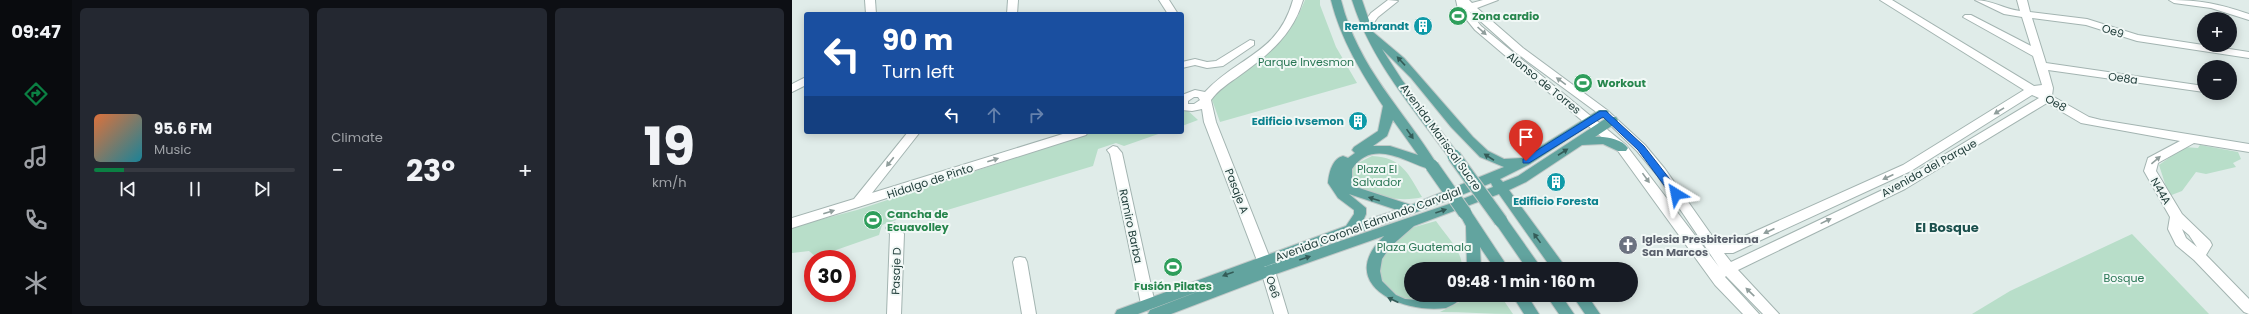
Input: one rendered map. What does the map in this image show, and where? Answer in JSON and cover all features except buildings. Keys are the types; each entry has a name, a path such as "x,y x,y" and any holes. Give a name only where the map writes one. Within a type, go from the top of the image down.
{"main road":[{"name":"Avenida Mariscal Sucre","path":"1336,0 1350,41 1389,104 1497,262"},
{"name":"Avenida Mariscal Sucre","path":"1357,0 1367,30 1386,63 1530,262"},
{"path":"1367,30 1402,60 1484,154 1502,162 1526,161"},
{"path":"1351,229 1360,214 1360,208 1338,191 1334,183 1336,170 1345,158 1375,141 1383,134 1387,128 1389,104"},
{"name":"Avenida Coronel Edmundo Carvajal","path":"1266,266 1351,229 1413,215 1526,161 1571,134 1590,120 1608,116"},
{"name":"Avenida Coronel Edmundo Carvajal","path":"1122,314 1151,309 1266,266 1413,215 1502,188 1522,179 1580,141 1599,128 1608,116"},
{"path":"1580,141 1605,140 1622,148"},
{"path":"1432,165 1383,150 1359,155 1351,161 1345,170 1346,186 1352,190 1413,215 1383,246 1373,268 1375,283 1386,297 1402,304 1414,307 1436,305 1442,302"},
{"name":"Avenida Mariscal Sucre","path":"1492,178 1502,188 1555,262"},
{"path":"1518,212 1512,197 1522,179"},
{"path":"1472,224 1474,262"},
{"path":"1524,302 1532,314"},
{"path":"1559,302 1567,314"},
{"path":"1584,302 1593,314"}],"street":[{"path":"870,0 872,12"},
{"path":"1012,0 1012,12"},
{"path":"1164,0 1172,12"},
{"path":"1184,103 1201,105 1203,97 1273,44 1289,24 1298,0"},
{"path":"1376,0 1395,1"},
{"path":"1465,4 1492,0"},
{"name":"Alonso de Torres","path":"1491,26 1483,11 1492,0"},
{"name":"Oe8","path":"1885,0 2032,90 2047,93 2085,120 2101,124 2249,148"},
{"name":"Oe9","path":"1980,0 2004,12 2027,16 2087,22 2137,38 2249,55"},
{"path":"2022,0 2042,66 2047,93"},
{"path":"2174,0 2210,3 2249,17"},
{"path":"1367,30 1374,16 1395,1"},
{"name":"Alonso de Torres","path":"1465,4 1519,50 1608,116 1641,148 1661,172 1710,243 1722,272 1772,314"},
{"name":"Alonso de Torres","path":"1465,4 1478,28 1507,54 1590,120 1622,148 1722,272 1752,314"},
{"path":"1968,17 2038,54"},
{"path":"1184,65 1195,62 1207,65 1224,62 1250,43"},
{"name":"Oe8a","path":"2042,66 2197,88"},
{"path":"792,90 804,81"},
{"name":"Avenida del Parque","path":"1710,243 1728,249 1864,189 1907,168 2032,90"},
{"name":"Avenida del Parque","path":"1722,272 1901,186 2047,93"},
{"name":"Pasaje A","path":"1203,97 1210,122 1266,266"},
{"path":"1184,103 1210,122"},
{"path":"857,204 912,134"},
{"name":"Hidalgo de Pinto","path":"792,223 857,204 1060,136 1071,134"},
{"name":"N44A","path":"2192,139 2157,158 2150,165 2150,171 2177,217 2176,235 2199,256 2249,308"},
{"name":"Ramiro Barba","path":"1113,150 1116,153 1151,309"},
{"name":"Pasaje D","path":"893,228 897,234 894,314"},
{"path":"1020,262 1029,314"},
{"name":"Oe6","path":"1266,266 1281,314"},
{"path":"2232,291 2249,296"}],"green space":[{"name":"Parque Invesmon","path":"1305,0 1320,0 1320,5 1336,47 1357,83 1220,122 1211,97 1228,82 1243,73 1276,45 1298,16"},
{"path":"1184,109 1186,109 1198,120 1184,125"},
{"path":"1088,134 1158,134 1124,146 1116,143 1098,149 1093,166 914,220 899,219 882,225 879,235 836,250 804,250 804,252 792,253 792,227 857,210"},
{"path":"2200,145 2238,152 2241,159 2233,163 2236,167 2206,174 2196,172 2182,191 2169,196 2159,165 2184,147 2198,148"},
{"name":"Plaza El Salvador","path":"1372,156 1382,157 1398,164 1413,181 1422,197 1407,199 1387,198 1367,194 1353,187 1347,173 1354,165"},
{"name":"Plaza Guatemala","path":"1436,221 1449,238 1462,262 1404,262 1404,298 1393,296 1379,275 1384,248 1411,228"},
{"name":"Bosque","path":"2132,234 2209,314 1972,314 2010,291"},
{"path":"1459,302 1505,302 1513,314 1440,312"}],"place":[{"name":"Zona cardio","path":"1458,16"},
{"name":"Rembrandt","path":"1423,26"},
{"name":"Workout","path":"1583,83"},
{"name":"Edificio Ivsemon","path":"1358,121"},
{"name":"Edificio Foresta","path":"1556,182"},
{"name":"Cancha de Ecuavolley","path":"873,220"},
{"name":"Iglesia Presbiteriana San Marcos","path":"1628,245"},
{"name":"Fusión Pilates","path":"1173,267"}],"district":[{"name":"El Bosque","path":"1947,227"}],"route":[{"path":"1526,161 1571,134 1603,112 1641,148 1661,172 1676,194"}]}
